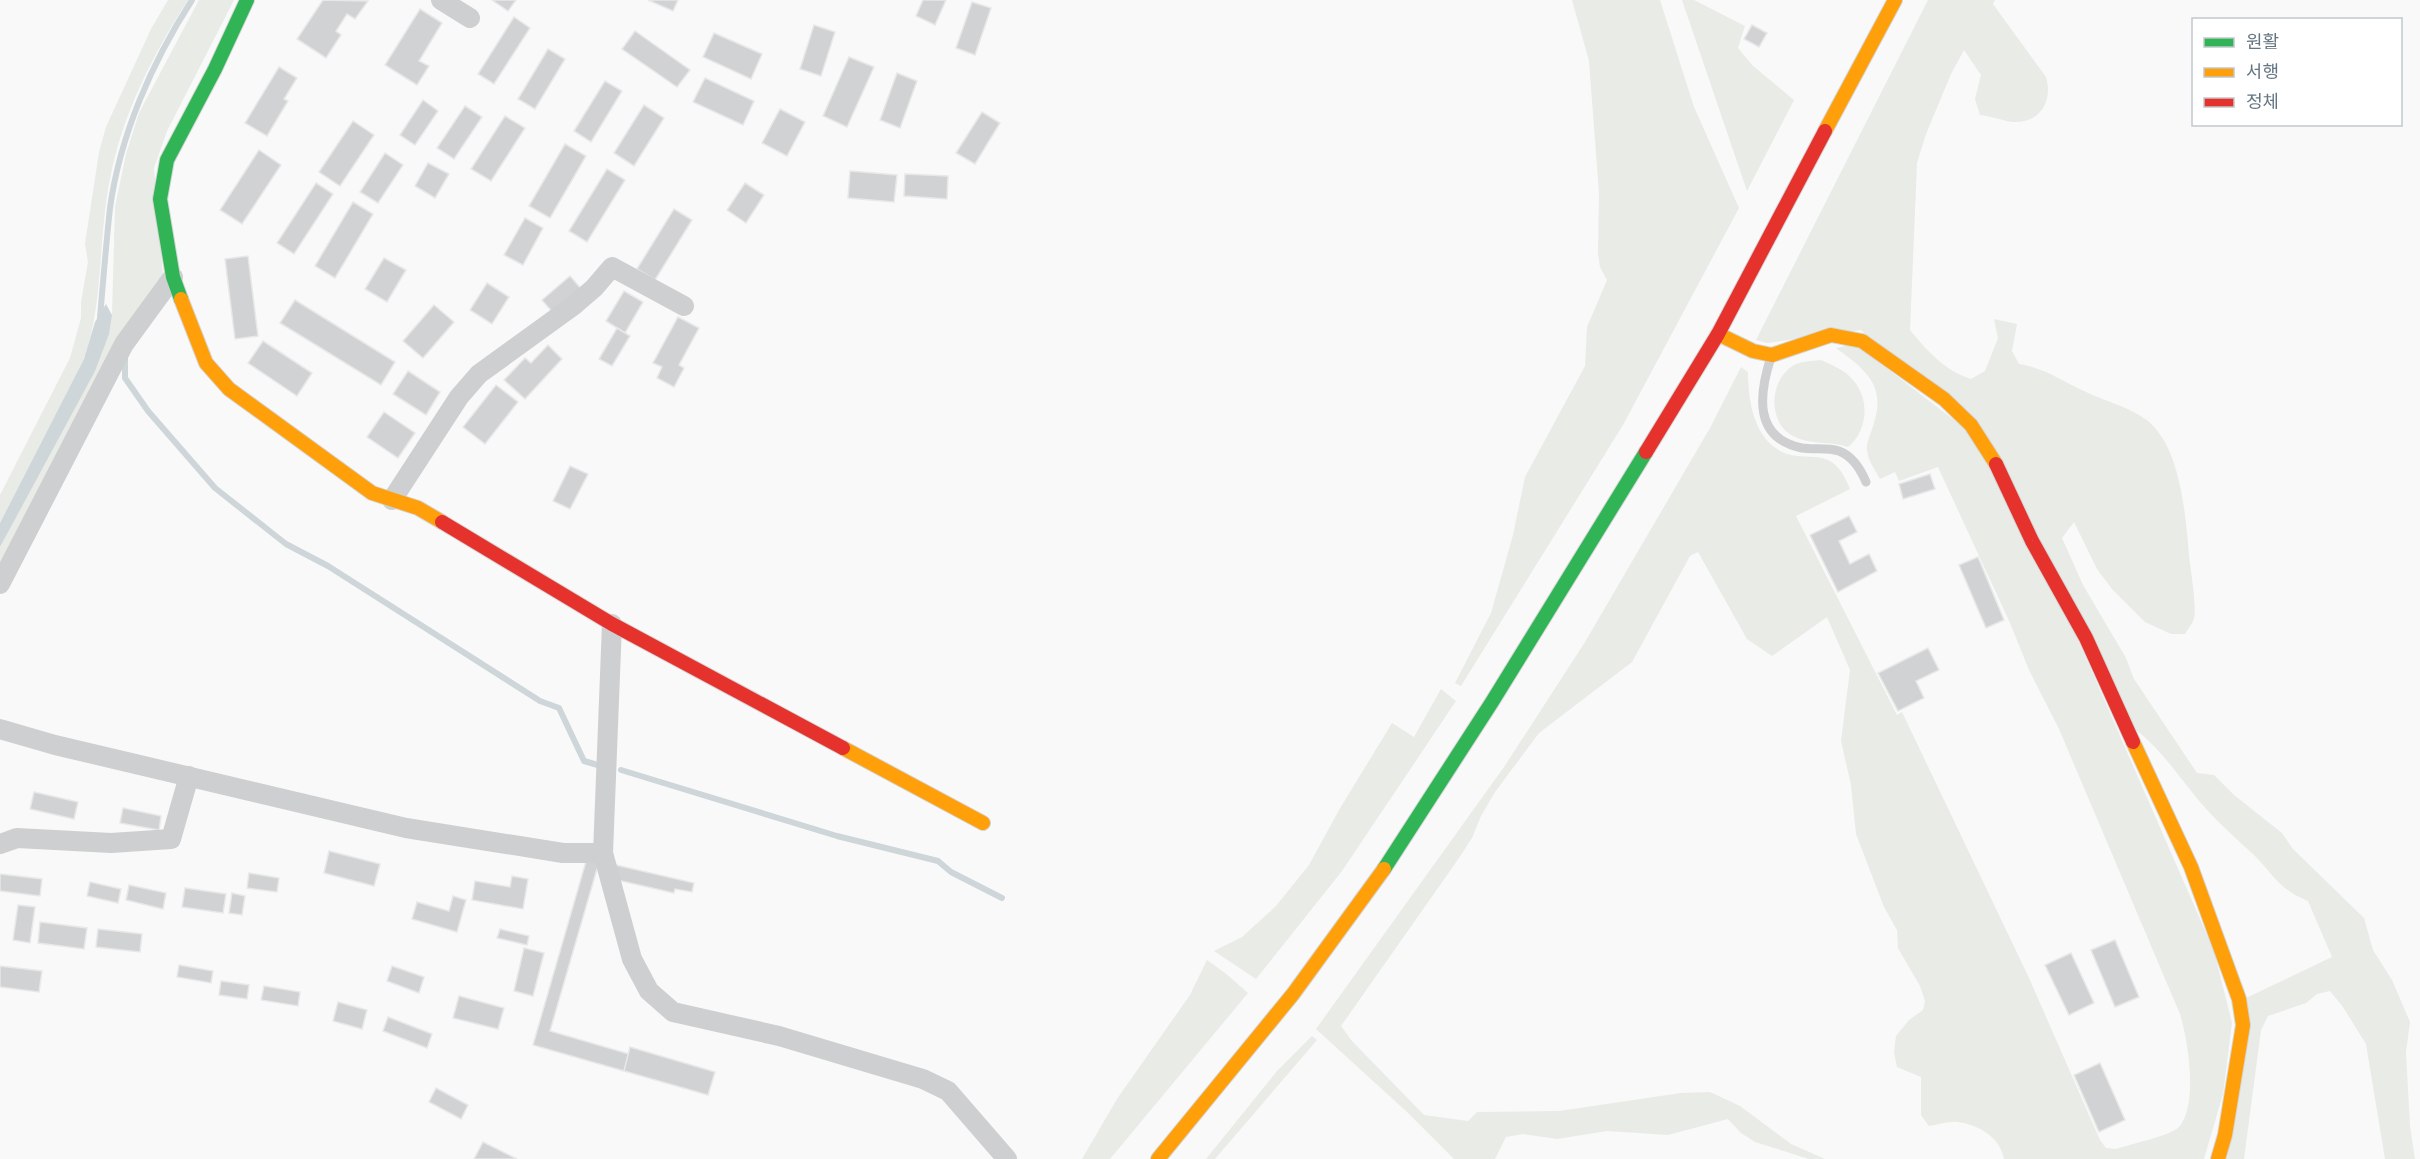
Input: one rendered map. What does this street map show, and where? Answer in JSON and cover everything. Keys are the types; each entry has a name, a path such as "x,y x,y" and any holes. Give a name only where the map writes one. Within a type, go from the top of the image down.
{"main road":[{"path":"247,0 215,69 167,160 160,199 173,277 206,363 229,389 372,493 418,508 612,624 983,823"},
{"path":"1158,1159 1293,994 1398,850 1718,334 1895,0"},
{"path":"1718,334 1753,351 1772,355 1832,335 1862,341 1944,399 1971,425 1989,452 2032,541 2086,638 2182,847 2219,939 2239,999 2243,1025 2225,1135 2218,1159"}],"street":[{"path":"441,0 470,18"},
{"path":"392,500 459,397 478,374 573,306 594,288 612,267 684,306"},
{"path":"0,584 124,344 173,277"},
{"path":"612,624 603,853 632,959 649,992 673,1012 779,1036 923,1079 948,1091 1007,1159"},
{"path":"0,729 406,828 563,853 603,853"},
{"path":"0,844 17,838 111,843 171,839 189,776"}],"lane":[{"path":"1772,355 1761,393 1762,410 1768,426 1779,440 1803,448 1823,448 1841,452 1861,469 1866,482"}],"shaded area":[{"path":"168,0 188,0 140,86 115,155 106,201 95,315 84,359 0,523 0,495 70,358 81,318 81,302 88,262 85,244 99,152 106,127 151,29"},
{"path":"199,0 234,0 167,131 154,168 163,276 0,569 0,547 101,355 112,315 115,207 126,154 139,113"},
{"path":"1572,0 1660,0 1694,107 1739,208 1623,425 1461,686 1455,683 1491,613 1513,535 1525,477 1585,366 1587,327 1607,280 1600,267 1598,253 1599,193 1589,61"},
{"path":"1682,0 1694,0 1745,26 1738,48 1752,65 1794,100 1747,191"},
{"path":"1928,0 1995,0 1993,4 2046,77 2048,94 2043,109 2031,119 2013,122 1980,115 1975,99 1981,75 1964,50 1951,74 1926,134 1917,163 1910,330 1944,365 1971,379 1985,371 1998,338 1994,319 2017,324 2012,351 2019,364 2046,372 2134,412 2148,421 2159,433 2174,465 2186,520 2195,612 2193,622 2185,634 2171,634 2145,622 2112,589 2097,569 2074,522 2062,538 2083,585 2126,658 2134,679 2197,773 2214,775 2234,795 2282,833 2293,849 2364,918 2373,950 2392,980 2410,1022 2406,1052 2410,1126 2415,1159 2385,1159 2366,1044 2330,991 2317,994 2306,1003 2268,1016 2261,1030 2244,1159 2223,1159 2244,999 2332,957 2308,901 2290,892 2279,882 2207,809 2162,755 2136,730 1997,454 1861,330 1767,343 1756,340"},
{"path":"106,304 112,315 109,334 95,371 0,547 0,523 84,359 95,322"},
{"path":"1855,344 1971,433 2079,642 2214,951 2232,1023 2223,1094 2204,1159 2004,1159 1998,1144 1981,1129 1954,1122 1929,1126 1921,1115 1921,1077 1897,1067 1894,1053 1896,1036 1909,1020 1923,1010 1925,1001 1920,986 1898,948 1897,930 1884,907 1856,834 1851,785 1841,741 1850,670 1827,617 1772,656 1747,639 1698,552 1690,556 1632,662 1539,733 1495,792 1472,838 1459,858 1341,1026 1352,1041 1424,1115 1468,1121 1477,1112 1559,1111 1681,1093 1710,1092 1740,1106 1791,1144 1825,1159 1809,1159 1755,1142 1741,1133 1728,1119 1668,1135 1607,1131 1557,1139 1523,1134 1506,1137 1495,1159 1454,1159 1407,1112 1316,1029 1504,767 1585,642 1710,428 1741,367 1748,372 1752,410 1756,422 1769,443 1791,455 1828,460 1839,469 1846,480 1850,489 1796,516 1897,715 1902,712 2029,978 2100,1140 2106,1148 2116,1149 2174,1131 2184,1118 2190,1090 2190,1073 2180,1014 2059,729 2029,670 2010,623 1938,467 1899,481 1895,472 1880,479 1872,465 1867,447 1877,410 1875,388 1864,371 1836,348"},
{"path":"1821,360 1850,376 1862,396 1863,424 1855,440 1848,447 1799,439 1785,430 1775,411 1776,390 1786,372 1794,365"},
{"path":"1441,689 1456,701 1342,871 1256,979 1214,951 1242,937 1276,906 1309,865 1339,810 1392,723 1414,737"},
{"path":"1207,960 1248,993 1110,1159 1082,1159 1117,1099 1190,995"},
{"path":"1312,1036 1317,1040 1215,1159 1206,1159 1277,1071"}],"building":[{"path":"323,0 368,1 355,19 347,14 336,31 341,35 326,58 297,39"},
{"path":"492,0 516,0 508,11"},
{"path":"648,0 678,0 673,11"},
{"path":"923,0 946,0 935,25 916,16"},
{"path":"972,2 991,8 975,55 956,48"},
{"path":"420,9 442,23 419,61 429,66 417,85 385,65"},
{"path":"514,17 530,28 494,84 478,74"},
{"path":"814,25 835,32 821,76 800,69"},
{"path":"1752,25 1767,33 1759,47 1744,39"},
{"path":"635,31 690,70 677,87 622,49"},
{"path":"714,33 762,54 751,79 703,57"},
{"path":"548,49 565,59 535,109 518,99"},
{"path":"849,57 874,67 847,127 823,116"},
{"path":"279,67 297,78 284,99 288,101 267,136 245,123"},
{"path":"897,73 917,81 900,128 880,120"},
{"path":"705,78 754,101 743,125 693,102"},
{"path":"605,81 622,91 591,142 574,131"},
{"path":"423,100 438,111 415,145 400,135"},
{"path":"644,105 664,118 634,166 614,153"},
{"path":"465,106 482,117 454,159 437,148"},
{"path":"780,109 805,122 787,156 762,143"},
{"path":"982,112 1000,123 975,164 956,153"},
{"path":"505,116 525,128 491,181 471,169"},
{"path":"353,121 374,135 340,186 319,172"},
{"path":"565,144 586,156 550,218 529,206"},
{"path":"259,150 281,165 242,224 220,210"},
{"path":"385,153 403,165 378,203 360,192"},
{"path":"428,163 449,174 435,198 415,186"},
{"path":"607,169 625,180 587,242 569,231"},
{"path":"850,171 897,175 894,202 848,198"},
{"path":"905,174 948,176 947,199 904,196"},
{"path":"316,183 333,194 294,254 277,243"},
{"path":"745,183 764,195 746,223 727,210"},
{"path":"353,202 373,214 335,278 315,266"},
{"path":"674,209 692,220 655,280 637,269"},
{"path":"525,218 543,228 523,265 504,255"},
{"path":"248,256 258,336 235,339 225,259"},
{"path":"384,258 406,270 387,302 365,289"},
{"path":"570,276 583,291 555,315 542,300"},
{"path":"487,283 509,297 492,324 470,310"},
{"path":"624,291 643,302 625,333 606,321"},
{"path":"295,300 395,362 381,385 280,323"},
{"path":"434,305 454,322 423,358 403,341"},
{"path":"678,317 699,328 679,365 684,368 674,387 657,378 662,367 653,363"},
{"path":"617,328 630,336 612,366 599,359"},
{"path":"263,341 312,373 297,396 248,363"},
{"path":"548,345 562,359 525,399 504,380 525,358 531,363"},
{"path":"408,371 440,392 426,415 393,394"},
{"path":"496,385 518,402 485,444 463,427"},
{"path":"384,412 415,433 398,458 367,437"},
{"path":"570,466 588,474 570,509 553,501"},
{"path":"1930,474 1935,489 1903,499 1899,484"},
{"path":"1849,516 1857,532 1839,541 1850,564 1869,554 1877,571 1838,592 1810,535"},
{"path":"1978,557 2004,620 1986,628 1959,565"},
{"path":"1928,648 1939,670 1916,681 1924,698 1898,711 1878,673"},
{"path":"34,792 78,802 74,819 30,809"},
{"path":"123,808 161,816 159,830 120,823"},
{"path":"329,851 380,864 374,886 324,873"},
{"path":"587,858 599,862 550,1031 629,1054 624,1071 533,1045"},
{"path":"616,865 694,883 692,892 675,889 674,893 613,879"},
{"path":"249,873 279,878 277,892 247,888"},
{"path":"0,874 42,879 40,896 0,891"},
{"path":"512,876 528,879 523,909 472,900 475,881 510,887"},
{"path":"90,882 121,889 118,903 87,896"},
{"path":"129,885 166,893 163,909 126,900"},
{"path":"185,888 226,894 223,913 182,907"},
{"path":"232,893 245,896 242,915 229,913"},
{"path":"453,896 466,900 457,932 412,919 417,902 449,911"},
{"path":"18,905 35,907 30,943 13,940"},
{"path":"40,922 87,928 84,949 38,943"},
{"path":"98,929 142,934 140,952 96,947"},
{"path":"500,929 529,936 527,945 497,938"},
{"path":"2115,940 2139,997 2115,1007 2091,950"},
{"path":"524,948 544,953 533,996 514,991"},
{"path":"2071,953 2094,1003 2069,1015 2045,965"},
{"path":"179,965 213,971 211,983 177,977"},
{"path":"0,966 42,971 39,992 0,987"},
{"path":"392,966 424,977 419,993 387,981"},
{"path":"221,981 249,985 247,999 219,995"},
{"path":"264,986 300,992 298,1006 261,1000"},
{"path":"459,996 504,1008 498,1029 453,1018"},
{"path":"338,1002 367,1010 362,1029 333,1021"},
{"path":"388,1017 432,1034 427,1048 383,1031"},
{"path":"630,1047 715,1072 708,1095 624,1071"},
{"path":"2100,1063 2125,1120 2099,1132 2074,1075"},
{"path":"436,1088 468,1105 461,1119 429,1102"},
{"path":"483,1142 517,1159 474,1159"}],"waterway":[{"path":"100,318 110,208 121,153 151,74 192,0"},
{"path":"125,355 125,378 148,411 215,488 286,544 328,566 540,701 559,708 584,761 601,766"},
{"path":"621,770 837,836 938,861 951,872 1002,898"}],"traffic: fast":[{"path":"181,299 173,277 160,199 167,160 215,69 247,0"},
{"path":"1384,869 1492,702 1646,452"}],"traffic: slow":[{"path":"1825,131 1895,0"},
{"path":"181,299 206,363 229,389 372,493 418,508 442,522"},
{"path":"1718,334 1753,351 1772,355 1831,335 1862,341 1944,399 1971,425 1996,464"},
{"path":"2133,742 2191,867 2239,999 2243,1025 2225,1135 2218,1159"},
{"path":"843,748 983,823"},
{"path":"1158,1159 1293,994 1384,869"}],"traffic: jam":[{"path":"1646,452 1718,334 1825,131"},
{"path":"1996,464 2032,541 2086,638 2133,742"},
{"path":"442,522 612,624 843,748"}]}
